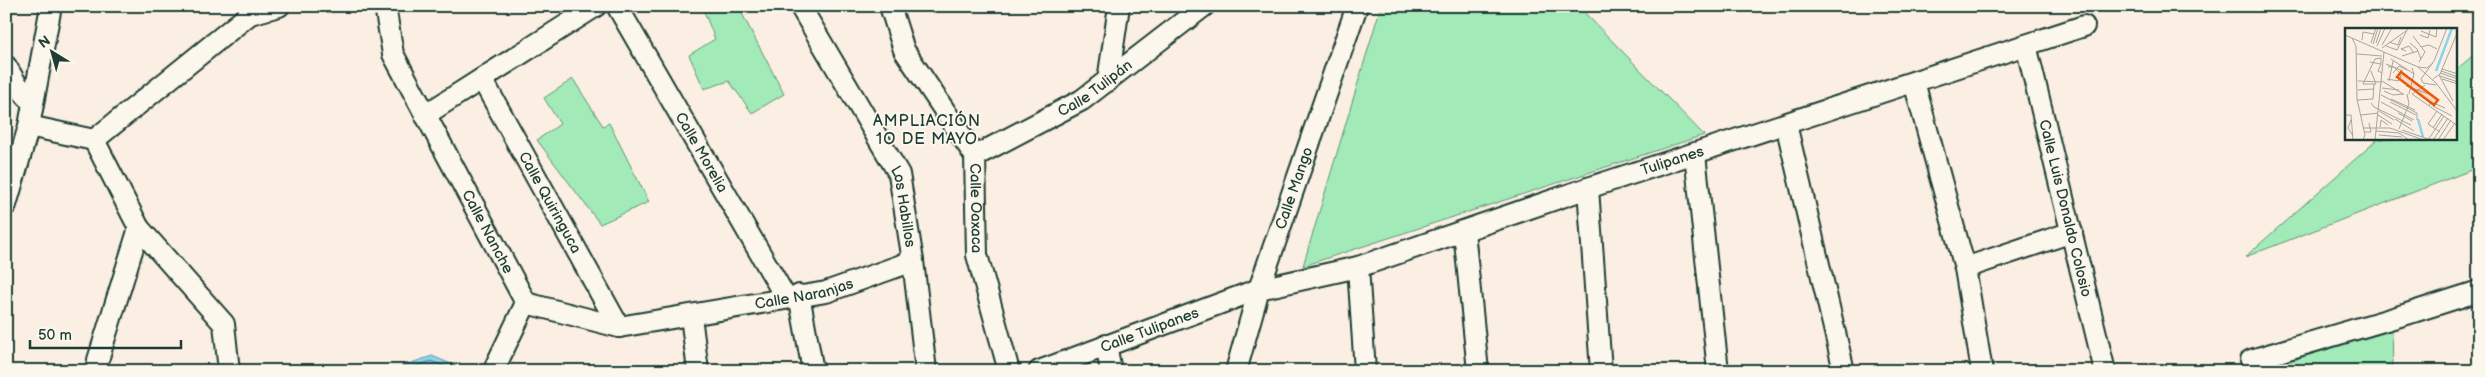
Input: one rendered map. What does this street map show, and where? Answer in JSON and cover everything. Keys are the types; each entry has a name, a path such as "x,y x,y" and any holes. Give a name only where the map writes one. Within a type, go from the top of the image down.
{"street":[{"path":"6,205 34,104 51,6"},
{"path":"94,140 250,10 279,6"},
{"name":"Calle Nanche","path":"385,6 393,54 526,303"},
{"path":"425,115 596,6"},
{"name":"Calle Morelia","path":"617,6 792,297 813,371"},
{"name":"Los Habillos","path":"800,6 899,174 913,261 926,371"},
{"name":"Calle Oaxaca","path":"890,6 904,50 975,156 977,255 1009,371"},
{"path":"1108,81 1119,6"},
{"name":"Calle Tulipán","path":"975,156 1082,100 1204,6"},
{"name":"Calle Mango","path":"1236,371 1259,289 1357,6"},
{"name":"Tulipanes","path":"1259,289 1358,267 1588,188 2084,26"},
{"name":"Calle Luis Donaldo Colosio","path":"2026,45 2105,371"},
{"path":"6,66 16,83 34,104"},
{"name":"Calle Quiringuca","path":"482,79 619,327"},
{"path":"1914,82 1965,268 1982,371"},
{"path":"1786,124 1844,371"},
{"path":"29,126 94,140"},
{"path":"94,140 139,228 224,324 229,371"},
{"path":"1695,154 1718,371"},
{"path":"1588,188 1601,371"},
{"path":"97,371 98,360 139,228"},
{"path":"1464,231 1478,371"},
{"path":"1965,268 2072,232"},
{"name":"Calle Naranjas","path":"691,316 826,292 913,261"},
{"path":"1358,267 1365,371"},
{"name":"Calle Tulipanes","path":"1040,371 1259,289"},
{"path":"2253,371 2251,360 2479,291"},
{"path":"496,365 526,303 619,327 691,316 698,371"},
{"path":"1106,345 1111,371"}],"green space":[{"path":"708,6 738,6 784,94 752,113 729,81 704,89 689,55 715,39 703,9"},
{"path":"1381,6 1578,6 1704,135 1303,266"},
{"path":"2479,50 2479,167 2245,257 2377,140 2458,140 2458,68"},
{"path":"573,79 603,126 609,123 649,202 600,224 537,140 560,124 544,98"},
{"path":"2392,323 2393,371 2268,371 2267,367"}],"water":[{"path":"432,356 468,371 388,371 390,370"}],"district":[{"name":"AMPLIACIÓN 1O DE MAYO","path":"927,130"}]}
